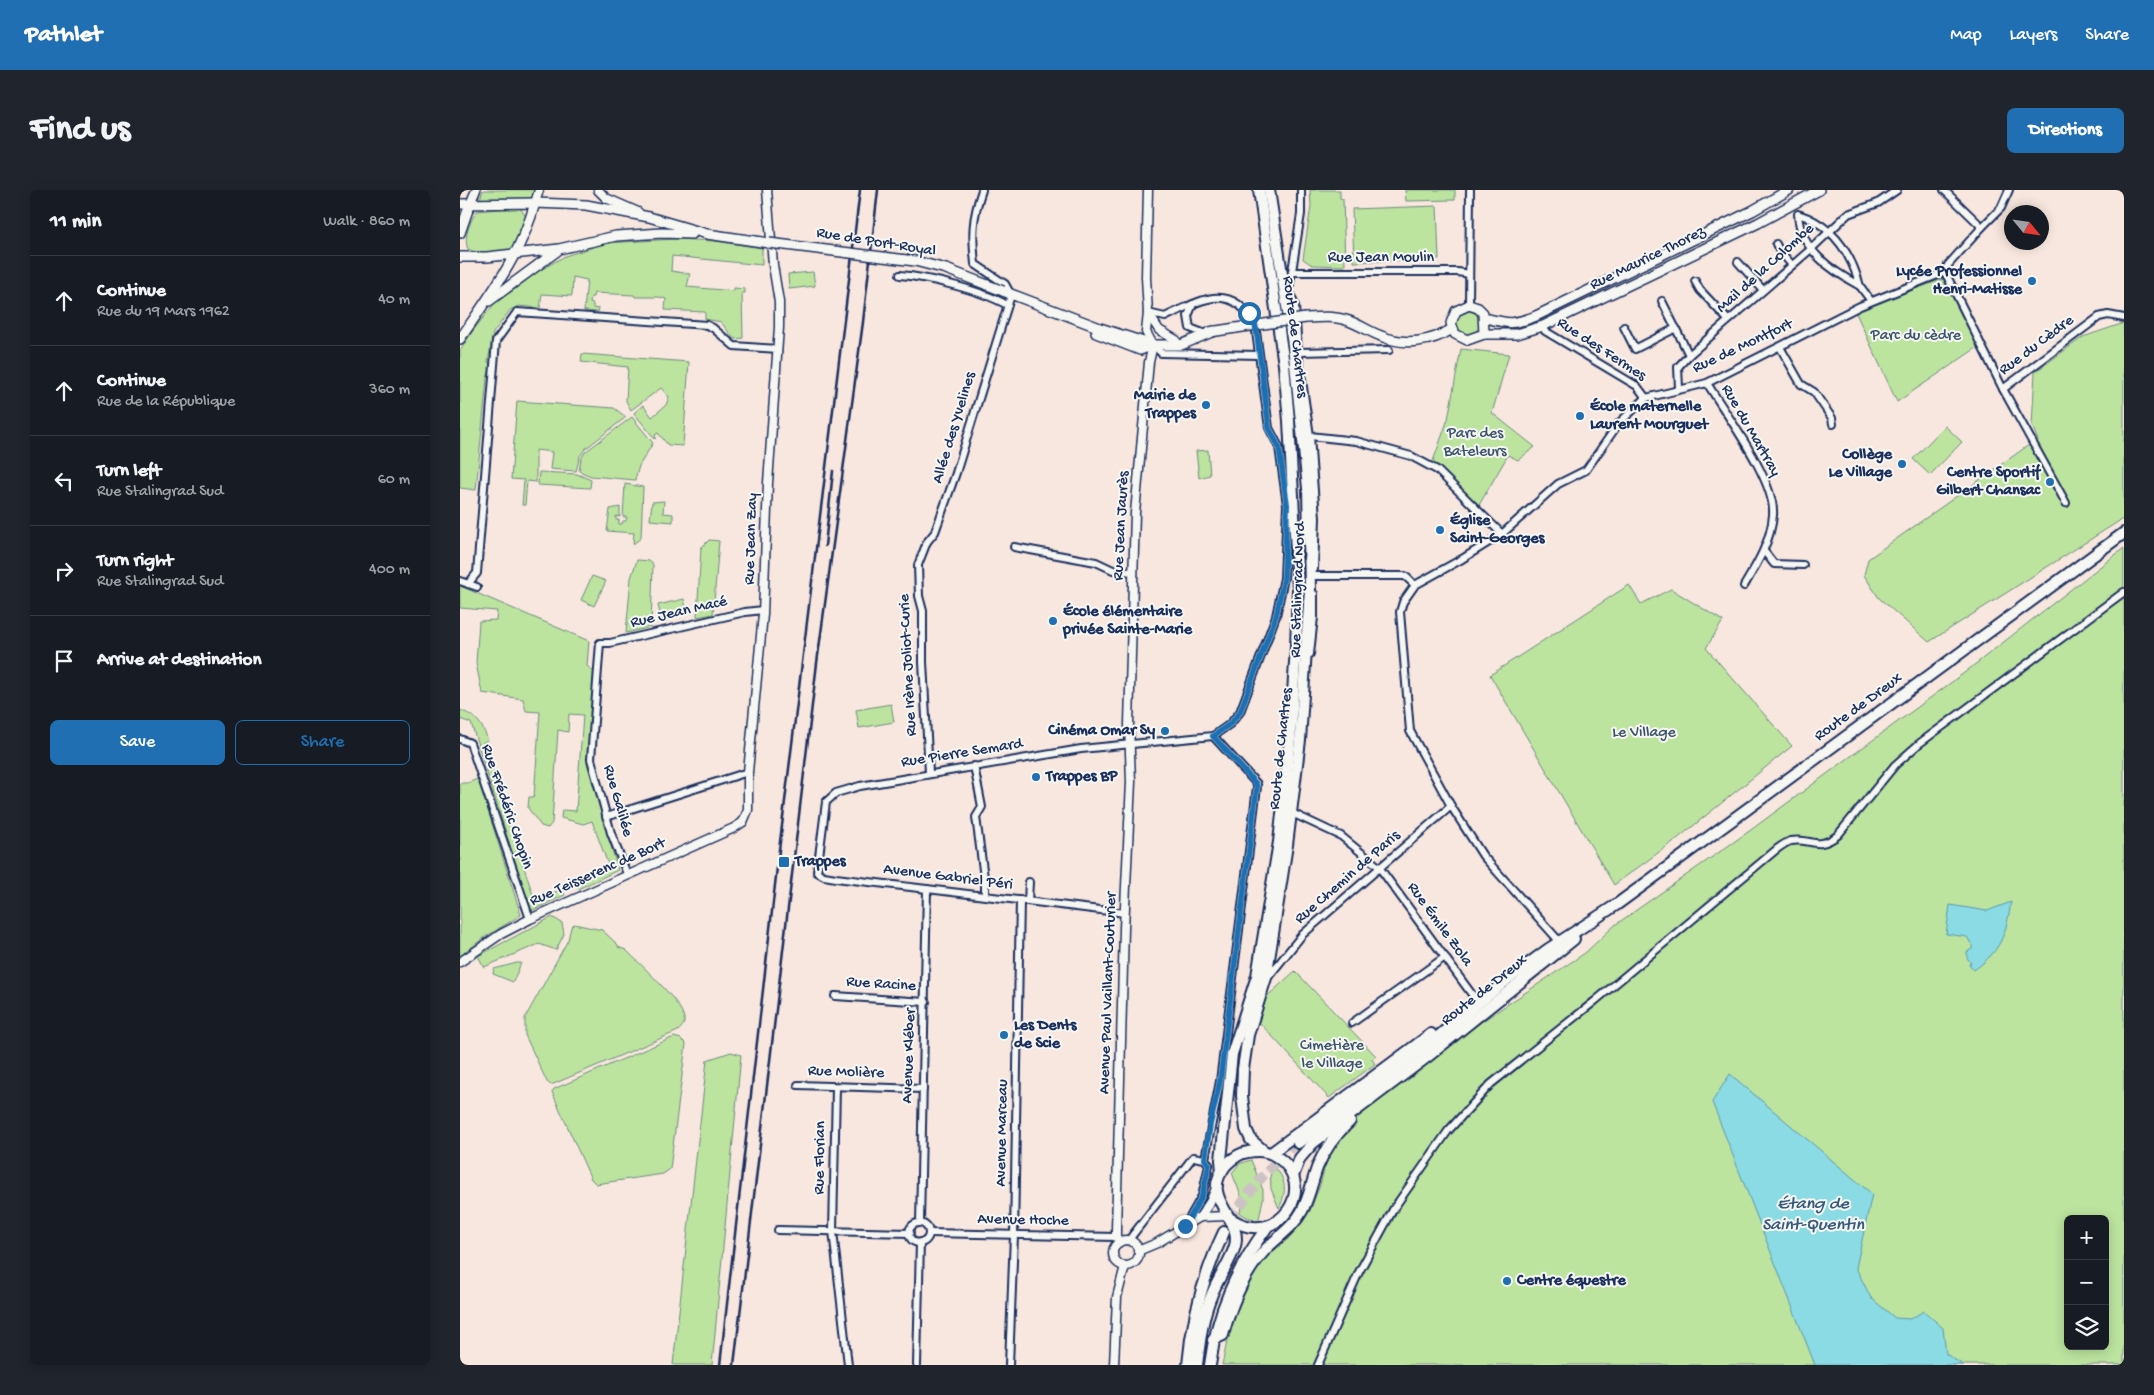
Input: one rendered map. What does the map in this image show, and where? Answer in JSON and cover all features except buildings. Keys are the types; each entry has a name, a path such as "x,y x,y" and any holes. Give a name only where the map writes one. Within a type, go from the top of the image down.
{"main road":[{"name":"Route de Chartres","path":"1222,1171 1232,1054 1258,976 1279,842 1290,739 1298,589 1284,365 1259,190"},
{"name":"Route de Chartres","path":"1268,1152 1251,1140 1246,1129 1242,1096 1243,1069 1248,1035 1266,978 1287,845 1300,740 1310,589 1308,488 1294,345 1269,190"},
{"name":"Rue Maurice Thorez","path":"1485,318 1508,324 1518,323 1536,316 1752,212 1789,190"},
{"name":"Rue Maurice Thorez","path":"1484,334 1518,334 1543,326 1792,205 1819,190"},
{"name":"Rue de Port-Royal","path":"460,204 535,203 586,205 649,217 707,234"},
{"path":"460,339 516,254 529,225 535,203"},
{"path":"460,233 470,204"},
{"name":"Rue de Port-Royal","path":"460,257 516,254 559,249 616,236 662,233 707,234 915,261 946,269 1035,304 1065,321 1140,350 1161,341 1176,340 1214,332"},
{"path":"483,305 559,249"},
{"path":"1469,305 1478,308 1485,318 1484,334 1467,340 1460,338 1452,329 1451,319 1454,313 1461,307 1469,305"},
{"path":"1214,332 1306,318 1330,317 1350,322 1384,337 1421,341 1437,338 1452,329"},
{"name":"Rue de Port-Royal","path":"1153,345 1181,345 1214,332"},
{"name":"Route de Dreux","path":"1293,1176 1305,1151 1375,1095 1427,1057 1612,908 2124,533"},
{"name":"Route de Dreux","path":"1298,1143 1435,1039 1497,987 1612,908"},
{"name":"Route de Dreux","path":"1268,1152 1488,991 1497,987"},
{"name":"Route de Dreux","path":"1214,1340 1223,1336 1235,1299 1255,1263 1266,1249 1288,1230 1301,1212 1317,1167 1329,1145 1348,1123 1371,1104 1375,1095"},
{"path":"1197,1365 1201,1330 1211,1296 1235,1246 1235,1227 1220,1204 1218,1183 1222,1171 1239,1155 1256,1151 1268,1152 1282,1160 1293,1176 1295,1189 1289,1209 1280,1220 1267,1226 1248,1227 1230,1218"},
{"path":"1210,1365 1214,1340 1226,1298 1246,1256 1267,1226"},
{"path":"1188,1365 1192,1332 1201,1288 1209,1263 1224,1232"}],"street":[{"path":"470,204 476,190"},
{"path":"535,203 539,190"},
{"path":"598,190 606,198 649,217"},
{"name":"Rue Jean Zay","path":"747,814 748,772 763,610 768,483 778,349 779,302 773,264 767,190"},
{"path":"982,190 974,214 975,264 1005,284 1007,293"},
{"name":"Rue Jean Jaurès","path":"1130,744 1133,572 1137,490 1149,362 1153,345 1146,332 1148,313 1146,277 1148,190"},
{"name":"Rue Stalingrad Nord","path":"1264,992 1269,976 1294,814 1314,617 1316,518 1310,436 1298,352 1295,306 1289,290 1301,214 1301,190"},
{"path":"1469,305 1470,190"},
{"name":"Mail de la Colombe","path":"1679,388 1678,367 1689,354 1811,249 1848,214 1878,202 1897,190"},
{"path":"1944,190 1982,227"},
{"path":"1945,272 1948,265 2001,208 2010,190"},
{"path":"1792,205 1798,214 1802,232 1811,249 1829,267 1860,286"},
{"path":"1798,214 1818,223 1829,231 1850,257 1860,286 1871,301"},
{"path":"1776,244 1778,250 1792,265"},
{"path":"1738,262 1763,290"},
{"name":"Rue Jean Moulin","path":"1293,272 1458,272 1469,274"},
{"name":"Rue de Montfort","path":"1415,585 1502,534 1558,484 1586,470 1619,423 1646,398 1679,388 1707,383 1871,301 1945,272"},
{"name":"Rue du Cèdre","path":"1945,272 2003,389 2099,317 2124,318"},
{"path":"900,275 920,276 1007,306"},
{"path":"1695,281 1700,290 1728,320"},
{"name":"Allée des Yvelines","path":"921,556 927,542 936,532 956,473 1007,306 1007,293"},
{"path":"1148,313 1165,318 1210,297 1228,298 1239,304 1249,313 1255,324 1269,428 1279,447 1287,505 1284,578 1276,616 1240,712 1230,724 1213,736 1257,787 1220,1081 1210,1124 1205,1159 1209,1165 1202,1196 1185,1226"},
{"path":"1662,301 1689,354"},
{"path":"1193,304 1188,316 1190,328 1203,333"},
{"path":"468,584 477,573 496,341 517,312 707,325 734,346 778,349"},
{"path":"1148,313 1159,330 1176,340"},
{"name":"Rue des Fermes","path":"1543,326 1545,331 1637,386 1646,398"},
{"name":"Rue des Fermes","path":"1624,327 1635,349 1676,328"},
{"path":"1153,345 1162,353 1220,353 1259,356"},
{"path":"1780,347 1801,384 1814,392 1832,418 1833,424"},
{"path":"1298,352 1389,350"},
{"name":"Rue du Martray","path":"1707,383 1762,472 1773,505 1773,516 1764,551 1744,586"},
{"path":"2003,389 2066,503"},
{"path":"1310,436 1356,441 1411,456 1437,470 1502,534"},
{"path":"1014,547 1096,562 1113,570 1133,572"},
{"path":"1764,551 1774,564 1803,565"},
{"name":"Rue Irène Joliot-Curie","path":"921,556 918,565 919,596 924,611 923,662 929,773"},
{"path":"1314,576 1405,576 1415,585 1403,602 1400,612 1410,731 1451,806 1483,856 1560,942"},
{"path":"460,581 477,587"},
{"path":"1318,1365 1359,1272 1394,1208 1430,1154 1448,1131 1491,1084 1777,849 1790,841 1816,844 1830,841 1838,835 1895,764 1920,743 2124,592"},
{"name":"Rue Jean Macé","path":"600,643 610,643 745,612 763,610"},
{"name":"Rue Galilée","path":"600,643 591,759 606,817 627,874"},
{"name":"Rue Pierre Semard","path":"822,825 826,802 836,792 860,786 974,766 1130,744 1213,736"},
{"name":"Rue Frédéric Chopin","path":"460,739 470,743 530,918"},
{"name":"Avenue Paul Vaillant-Couturier","path":"1121,1240 1124,913 1131,782 1130,744"},
{"path":"974,766 982,808 976,817 985,896"},
{"path":"606,817 748,772"},
{"name":"Rue Chemin de Paris","path":"1269,976 1302,935 1451,806"},
{"name":"Rue Teisserenc de Bort","path":"460,962 501,934 530,918 734,828 742,824 747,814"},
{"name":"Rue Émile Zola","path":"1294,814 1342,836 1379,867 1476,1000"},
{"name":"Avenue Gabriel Péri","path":"822,825 816,872 824,876 1124,913"},
{"name":"Avenue Marceau","path":"1009,1365 1024,901 1029,882"},
{"name":"Avenue Kléber","path":"920,1223 927,889"},
{"path":"1352,1023 1445,957"},
{"name":"Rue Racine","path":"835,996 926,1002"},
{"name":"Rue Molière","path":"798,1085 923,1089"},
{"name":"Rue Florian","path":"836,1087 833,1231 848,1365"},
{"path":"1121,1240 1134,1244 1138,1251 1135,1262 1125,1266 1118,1264 1113,1254 1115,1247 1121,1240 1193,1157 1205,1159"},
{"path":"1200,1218 1210,1202 1218,1183"},
{"path":"1138,1251 1157,1243 1200,1218 1230,1218"},
{"path":"920,1223 927,1226 929,1233 926,1240 920,1242 912,1240 910,1232 913,1225 920,1223"},
{"path":"778,1230 910,1232"},
{"name":"Avenue Hoche","path":"929,1233 1121,1240"},
{"path":"917,1365 920,1242"},
{"path":"1114,1365 1116,1297 1125,1266"}],"green space":[{"path":"483,190 534,190 533,199 480,199"},
{"path":"1310,190 1340,190 1340,198 1343,199 1345,266 1312,265 1303,259 1311,206"},
{"path":"1405,190 1455,190 1455,200 1406,201"},
{"path":"1437,206 1439,259 1354,262 1352,209"},
{"path":"508,208 521,209 526,217 522,232 512,249 502,253 490,254 478,253 468,249 466,240 468,230 477,211"},
{"path":"676,239 715,241 762,248 762,265 672,256 671,271 690,274 687,287 734,291 734,288 745,289 745,293 742,293 743,338 734,339 721,322 705,319 705,312 665,310 666,299 659,297 594,293 590,303 593,304 593,308 599,309 598,312 584,311 587,280 573,277 572,296 542,294 540,308 519,306 510,310 493,333 488,362 492,364 487,378 476,490 460,488 460,351 494,304 537,272 565,256 606,243"},
{"path":"813,272 815,286 789,289 788,274"},
{"name":"Parc du cèdre","path":"1943,279 1978,347 1897,402 1855,311"},
{"path":"1468,311 1477,314 1480,323 1477,332 1468,335 1459,332 1456,323 1459,314"},
{"name":"Centre Sportif Gilbert Chansac","path":"2124,323 2124,518 1929,642 1879,598 1864,575 1868,559 2026,447 2038,441 2032,425 2035,372 2083,337"},
{"name":"Parc des Bateleurs","path":"1461,349 1509,354 1492,413 1535,447 1518,460 1508,455 1479,505 1432,464 1448,419"},
{"path":"582,354 689,362 683,446 668,445 658,433 655,435 655,439 634,413 643,405 652,417 666,405 669,397 661,388 631,410 626,401 628,367 581,362"},
{"path":"517,401 614,408 626,417 585,449 580,456 576,471 550,469 552,452 536,450 536,482 527,481 525,505 522,505 524,480 511,479"},
{"path":"632,417 653,443 639,466 635,480 591,476 579,471 581,459 585,452"},
{"path":"1945,426 1962,442 1930,475 1913,459"},
{"path":"1208,450 1210,475 1199,478 1196,451"},
{"path":"539,472 577,474 591,480 590,488 538,485"},
{"path":"625,484 643,487 641,538 633,544 634,533 607,531 610,509 620,507 620,517 616,516 616,520 619,520 619,524 626,521 627,517 623,517"},
{"path":"664,501 663,513 673,514 673,522 650,520 652,502"},
{"path":"709,540 719,541 713,614 697,617 701,548"},
{"path":"2124,548 2124,1365 1222,1365 1233,1314 1258,1264 1288,1239 1310,1211 1320,1185 1328,1154 1341,1130 1430,1056 1585,953 1615,925 1748,832 1964,673"},
{"path":"637,560 651,561 653,565 651,627 626,633 631,578"},
{"path":"592,576 606,581 594,606 581,600"},
{"name":"Le Village","path":"1629,585 1641,604 1671,589 1723,621 1706,648 1792,746 1677,839 1614,885 1490,675"},
{"path":"460,586 589,641 587,666 594,672 587,763 618,870 578,889 575,883 609,867 592,821 583,824 561,818 562,810 576,811 583,715 569,714 568,732 558,730 552,823 548,828 541,826 528,808 529,797 534,797 540,712 526,711 523,699 482,693 476,663 479,621 496,620 497,611 460,608"},
{"path":"684,599 687,612 661,618 658,605"},
{"path":"891,704 894,722 859,728 856,710"},
{"path":"460,710 478,721 488,740 483,742 535,901 562,889 565,895 531,911 471,723 460,719"},
{"path":"478,779 521,915 485,937 460,956 460,783 467,783"},
{"path":"552,917 562,923 564,934 556,950 539,944 484,967 478,956"},
{"path":"574,924 602,930 618,947 626,950 676,1002 684,1022 678,1031 551,1085 547,1082 525,1035 525,1018 568,940 571,927"},
{"path":"521,963 513,982 493,974 494,969"},
{"name":"Cimetière le Village","path":"1295,971 1376,1056 1372,1059 1375,1064 1329,1098 1259,1022 1262,1001"},
{"path":"674,1037 681,1039 686,1044 670,1169 663,1174 596,1184 591,1179 552,1092 554,1089"},
{"path":"731,1052 741,1055 712,1365 673,1365 707,1060"},
{"path":"1251,1160 1263,1190 1259,1219 1249,1218 1240,1213 1242,1198 1232,1173 1239,1164"},
{"path":"1270,1164 1279,1173 1284,1184 1284,1196 1279,1208 1271,1189"}],"water":[{"path":"2011,902 2001,941 1990,956 1974,970 1967,958 1967,952 1972,949 1972,945 1967,937 1946,934 1950,905 1987,911"},
{"name":"Étang de Saint-Quentin","path":"1730,1074 1872,1194 1856,1268 1871,1298 1895,1318 1910,1319 1924,1311 1943,1328 1946,1354 1963,1365 1815,1365 1712,1102"}],"tunnel":[{"path":"1224,1232 1256,1184 1298,1143"}],"railway":[{"path":"720,1365 779,850 860,190"},
{"path":"734,1365 817,663 863,322 878,190"},
{"path":"825,546 833,471"}],"place":[{"name":"Lycée Professionnel Henri-Matisse","path":"2032,281"},
{"name":"Mairie de Trappes","path":"1206,405"},
{"name":"École maternelle Laurent Mourguet","path":"1580,416"},
{"name":"Collège Le Village","path":"1902,464"},
{"name":"Centre Sportif Gilbert Chansac","path":"2050,482"},
{"name":"Église Saint-Georges","path":"1440,530"},
{"name":"École élémentaire privée Sainte-Marie","path":"1053,621"},
{"name":"Cinéma Omar Sy","path":"1165,731"},
{"name":"Trappes BP","path":"1036,777"},
{"name":"Trappes","path":"784,862"},
{"name":"Les Dents de Scie","path":"1004,1035"},
{"name":"Centre équestre","path":"1507,1281"}],"route":[{"path":"1185,1226 1202,1196 1209,1165 1205,1159 1210,1124 1220,1081 1248,871 1257,787 1213,736 1230,724 1240,712 1276,616 1284,578 1287,505 1279,447 1269,428 1257,334 1255,324 1249,313"}]}
